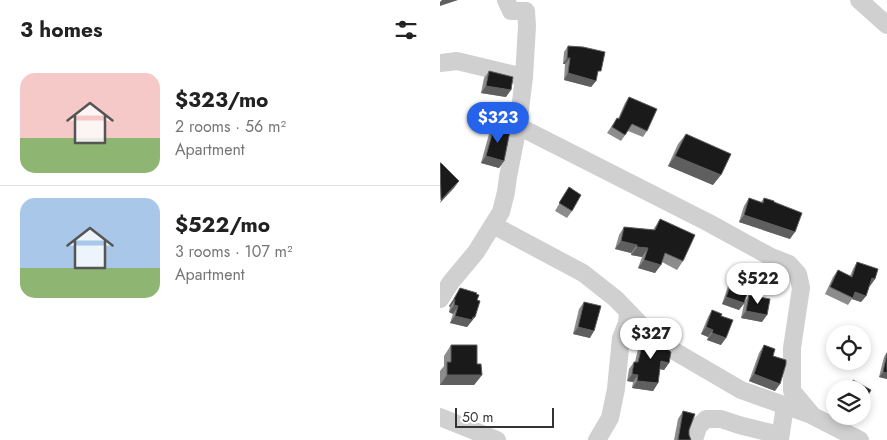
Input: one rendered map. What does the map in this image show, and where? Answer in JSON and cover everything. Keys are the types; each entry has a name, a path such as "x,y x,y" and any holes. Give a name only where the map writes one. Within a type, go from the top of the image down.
{"street":[{"path":"440,299 451,282 476,252 493,225 501,212 506,192 518,126 528,26 526,11 511,11 506,0"},
{"path":"859,0 887,25"},
{"path":"440,63 456,61 524,77"},
{"path":"518,126 789,264 798,274 801,288 792,348 792,391 813,416"},
{"path":"493,225 584,273 616,299 643,327 669,348 741,390 813,416 860,440"},
{"path":"597,440 610,418 616,389 621,338 627,323 628,312"},
{"path":"694,440 698,427 706,419 721,419 771,434 779,440 785,405"},
{"path":"440,417 497,440"}],"building":[{"path":"568,46 605,52 601,71 598,71 596,81 568,73 570,58 567,58"},
{"path":"489,71 513,77 511,90 486,86"},
{"path":"629,97 657,109 647,131 632,124 625,135 612,127 617,118 619,119"},
{"path":"494,127 510,131 504,161 486,156"},
{"path":"686,134 731,154 721,175 675,156"},
{"path":"440,163 459,181 441,200"},
{"path":"569,187 581,195 572,211 559,203"},
{"path":"749,198 763,203 764,198 802,213 795,232 744,215"},
{"path":"660,219 695,235 683,261 665,253 661,265 644,260 648,248 637,247 637,245 621,241 624,227 655,230"},
{"path":"857,262 878,269 875,279 872,278 866,296 855,292 853,298 830,287 838,270 852,277"},
{"path":"734,276 751,282 744,303 726,297"},
{"path":"460,288 479,295 477,300 480,301 475,317 472,320 455,316 458,306 454,305 454,299"},
{"path":"749,295 770,299 767,315 746,311"},
{"path":"584,302 601,306 594,331 578,327"},
{"path":"712,310 722,314 721,316 733,320 726,338 712,333 713,330 706,327"},
{"path":"645,333 649,334 671,352 669,363 661,361 658,383 637,381 638,375 632,374 634,362 638,362"},
{"path":"451,345 477,345 477,364 481,364 482,375 447,375 447,362 451,362"},
{"path":"764,345 775,349 773,356 786,360 780,384 754,374"},
{"path":"887,353 887,373 883,372"},
{"path":"683,411 695,414 689,430 691,440 678,440"}]}
